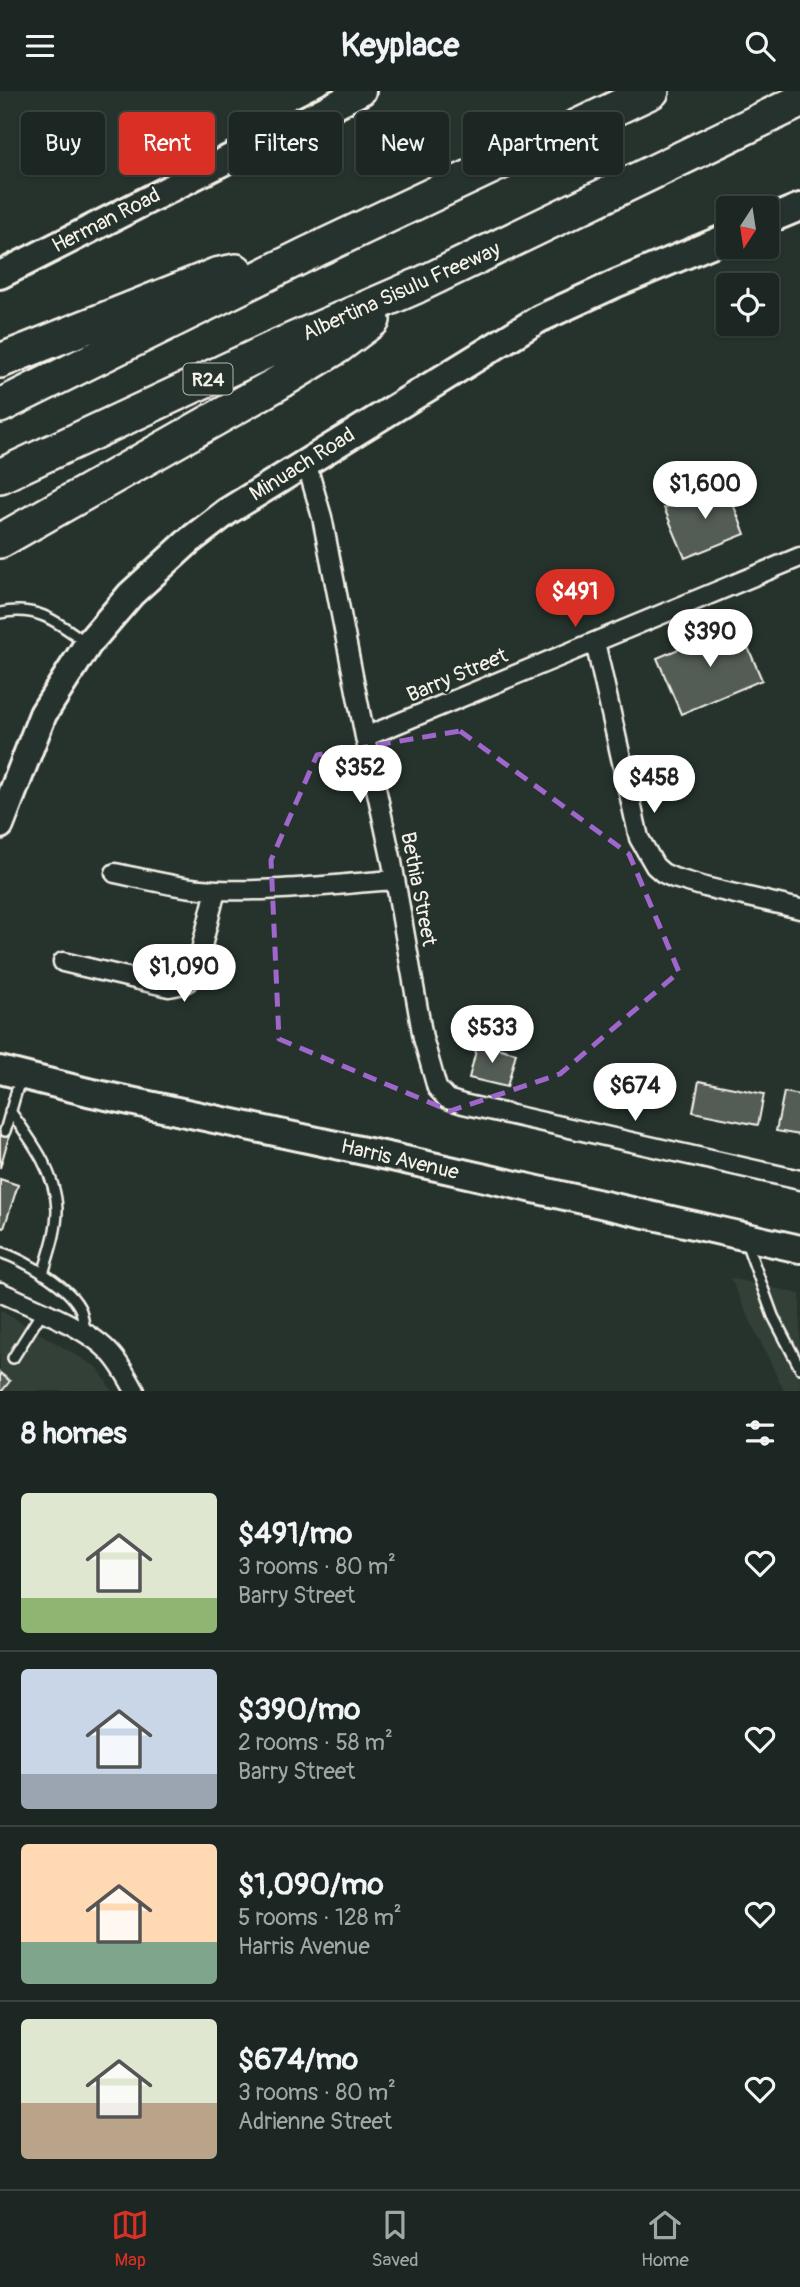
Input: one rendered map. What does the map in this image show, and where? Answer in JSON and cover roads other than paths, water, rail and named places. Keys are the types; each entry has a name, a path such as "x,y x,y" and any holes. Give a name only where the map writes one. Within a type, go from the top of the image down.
{"highway":[{"path":"0,406 307,254 652,91"},
{"name":"Albertina Sisulu Freeway","path":"0,476 274,348 417,286 800,101"},
{"path":"0,361 216,275 307,254"},
{"path":"0,541 275,385 337,347 417,286"}],"main road":[{"name":"Herman Road","path":"0,275 362,91"},
{"path":"779,216 800,207"},
{"name":"Minuach Road","path":"0,825 43,714 88,644 131,594 189,541 228,510 539,320 615,284 716,242"},
{"name":"Harris Avenue","path":"11,1073 800,1249"}],"street":[{"name":"Bethia Street","path":"306,462 322,517 396,880 423,1038 440,1093 447,1099 463,1104 800,1180"},
{"name":"Barry Street","path":"365,737 800,557"},
{"path":"595,642 639,838 649,859 663,873 674,878 800,909"},
{"path":"115,873 173,885 216,890 396,880"},
{"path":"63,962 169,987 189,982 201,953 216,890"},
{"path":"0,1292 86,1335 110,1352 135,1391"}],"lane":[{"path":"0,613 17,610 41,613 88,644"},
{"path":"5,1131 10,1111 11,1073"},
{"path":"10,1111 33,1142 55,1193 55,1230 43,1274"},
{"path":"744,1237 774,1316 800,1368"},
{"path":"0,1252 43,1274 65,1292 80,1309 86,1335"},
{"path":"13,1358 42,1312"}]}
